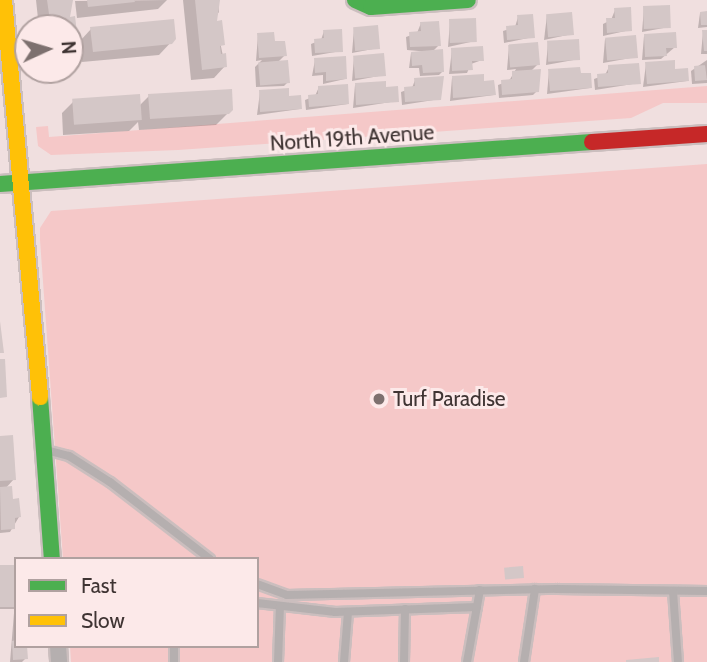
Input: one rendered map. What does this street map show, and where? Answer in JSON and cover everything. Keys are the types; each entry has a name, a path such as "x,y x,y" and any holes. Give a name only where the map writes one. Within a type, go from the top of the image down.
{"main road":[{"path":"4,0 23,182 52,557"},
{"path":"357,2 468,0"},
{"name":"North 19th Avenue","path":"0,184 707,134"}],"lane":[{"path":"44,449 69,456 110,482 207,557"},
{"path":"259,585 287,595 535,589 707,591"},
{"path":"524,662 535,589"},
{"path":"467,662 480,590"},
{"path":"673,591 678,662"},
{"path":"259,603 348,611 477,607"},
{"path":"278,662 280,606"},
{"path":"404,662 405,609"},
{"path":"344,662 348,611"}],"shaded area":[{"path":"707,86 707,103 663,103 631,118 178,150 51,155 38,146 36,127 48,126 49,137"},
{"name":"Turf Paradise","path":"707,164 707,662 71,662 70,648 259,648 259,557 63,557 40,240 40,228 51,211"}],"building":[{"path":"47,0 73,0 71,14 49,14"},
{"path":"87,0 134,0 135,2 88,7"},
{"path":"195,0 220,0 217,21 222,20 225,45 220,46 221,54 226,53 227,67 202,70"},
{"path":"670,5 671,28 644,29 643,6"},
{"path":"631,7 632,31 607,33 606,18 615,18 614,8"},
{"path":"707,11 707,25 701,25 700,12"},
{"path":"572,12 574,35 548,37 546,14"},
{"path":"533,14 535,38 507,40 506,26 518,25 517,15"},
{"path":"476,18 477,42 450,43 449,19"},
{"path":"174,19 176,39 172,44 93,52 90,27"},
{"path":"439,21 441,46 410,47 409,32 421,31 420,22"},
{"path":"378,25 380,49 355,51 353,27"},
{"path":"342,29 343,52 315,53 314,39 324,38 323,30"},
{"path":"702,30 707,30 707,51 704,51"},
{"path":"274,32 275,41 285,41 287,56 259,58 257,33"},
{"path":"676,32 677,48 666,48 667,56 645,57 644,34"},
{"path":"636,35 638,58 607,61 605,38"},
{"path":"579,39 580,60 548,62 547,41"},
{"path":"538,42 540,65 510,68 508,45"},
{"path":"483,46 484,61 472,61 473,70 452,71 451,48"},
{"path":"443,49 444,72 423,73 422,65 412,66 411,52"},
{"path":"384,53 386,76 355,79 353,56"},
{"path":"346,56 347,79 326,81 326,72 315,73 314,58"},
{"path":"288,60 290,83 260,86 258,63"},
{"path":"675,60 675,69 688,68 689,81 647,84 645,62"},
{"path":"639,63 641,84 598,87 597,74 608,73 608,65"},
{"path":"705,65 707,80 695,81 694,66"},
{"path":"580,67 581,73 591,73 592,88 550,91 548,69"},
{"path":"541,69 539,92 502,95 501,80 512,79 512,71"},
{"path":"484,74 484,81 494,80 496,95 453,98 452,76"},
{"path":"444,76 441,100 405,102 404,87 415,86 414,78"},
{"path":"386,81 386,87 398,86 399,102 356,105 355,83"},
{"path":"348,84 349,104 309,107 308,95 318,94 318,86"},
{"path":"289,88 289,96 301,95 302,109 260,112 259,90"},
{"path":"232,89 233,110 229,114 150,119 148,94"},
{"path":"140,94 142,120 74,125 72,99"},
{"path":"0,321 4,353 0,353"},
{"path":"0,359 5,359 7,397 0,398"},
{"path":"13,435 16,480 0,481 0,436"},
{"path":"12,486 13,499 19,498 21,517 15,518 15,529 1,530 0,487"},
{"path":"0,565 14,565 14,607 0,607"},
{"path":"523,566 524,578 505,580 504,568"},
{"path":"12,641 14,648 27,648 28,659 13,660"},
{"path":"659,657 659,662 626,662 626,660"}],"traffic: fast":[{"path":"355,0 371,7 468,0"},
{"path":"0,184 592,142"},
{"path":"40,397 52,557"}],"traffic: slow":[{"path":"4,0 40,397"}],"traffic: jam":[{"path":"592,142 707,134"}],"place":[{"name":"Turf Paradise","path":"379,399"}]}
